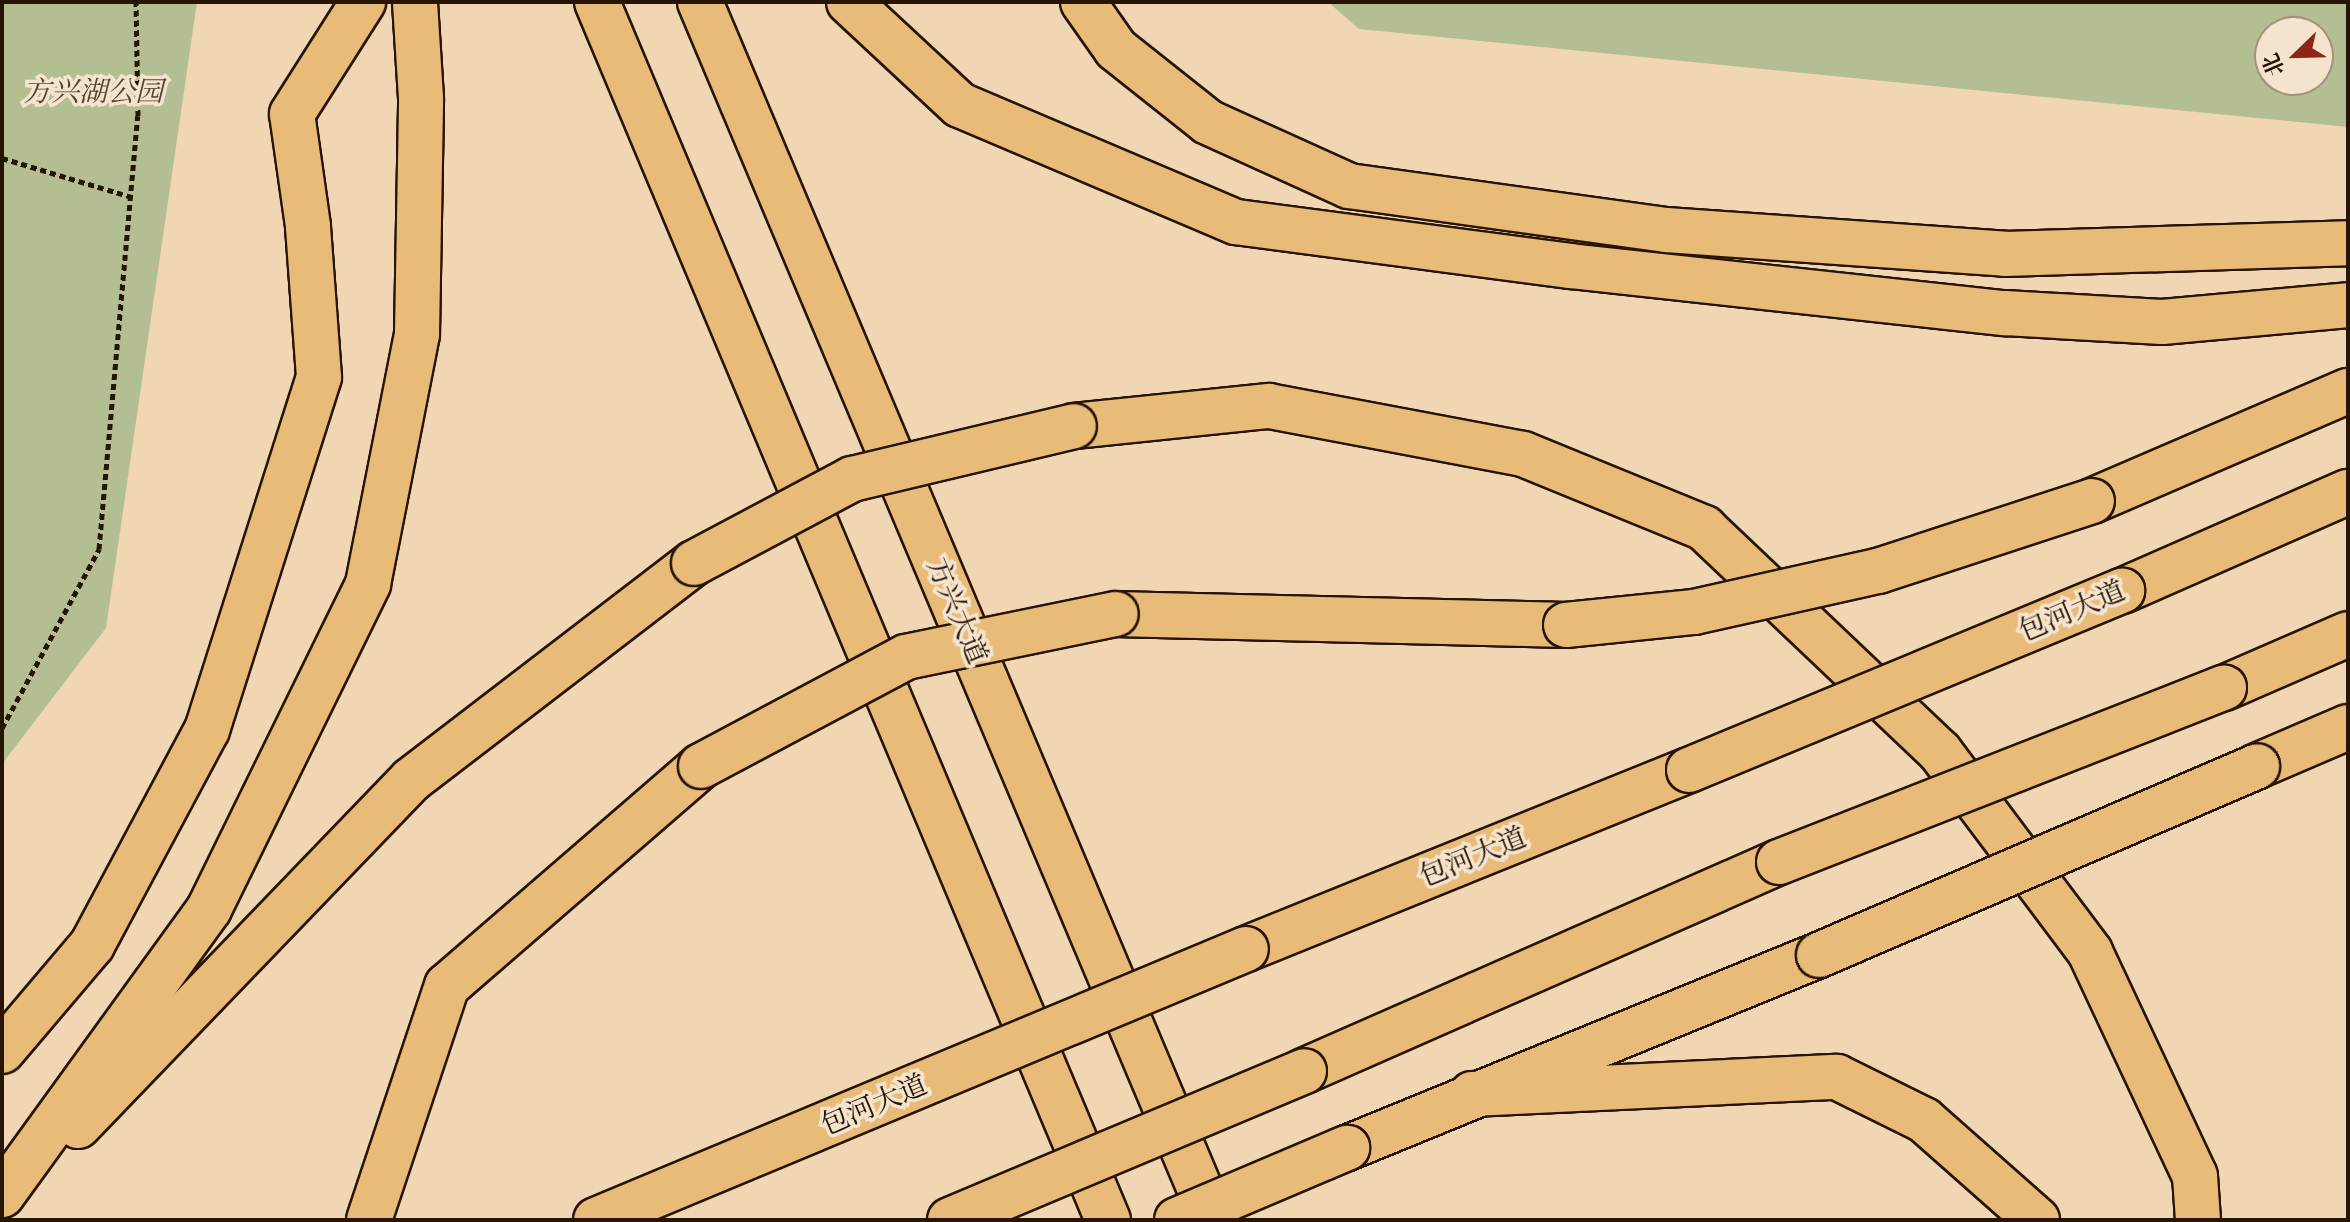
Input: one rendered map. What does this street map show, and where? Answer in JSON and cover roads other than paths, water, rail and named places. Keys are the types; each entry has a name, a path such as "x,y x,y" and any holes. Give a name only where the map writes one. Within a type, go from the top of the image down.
{"main road":[{"path":"2,1195 209,909 368,584 417,334 421,98 415,2"},
{"path":"597,2 1108,1220"},
{"name":"方兴大道","path":"700,2 1213,1220"},
{"path":"849,2 960,105 1236,222 1570,266 2005,313 2162,322 2348,305"},
{"path":"1083,2 1116,49 1208,122 1349,186 1666,230 2005,254 2348,243"},
{"path":"2,1051 92,945 207,730 319,377 308,226 292,114 360,5"},
{"path":"369,1220 447,986 701,766 906,657 1116,614 1566,625 1694,612 1878,571 2092,501 2348,391"},
{"path":"2,1202 411,780 694,563 852,479 1074,426 1269,406 1523,454 1704,528 1940,752 2090,952 2195,1176 2198,1220"},
{"name":"包河大道","path":"596,1220 1246,949 2122,591 2348,492"},
{"path":"950,1220 1304,1071 1779,862 2224,688 2348,634"},
{"path":"1177,1220 1472,1094 1819,955 2348,727"},
{"path":"1472,1094 1837,1077 1924,1120 2037,1220"}],"park label":[{"name":"方兴湖公园","path":"93,92"}]}
